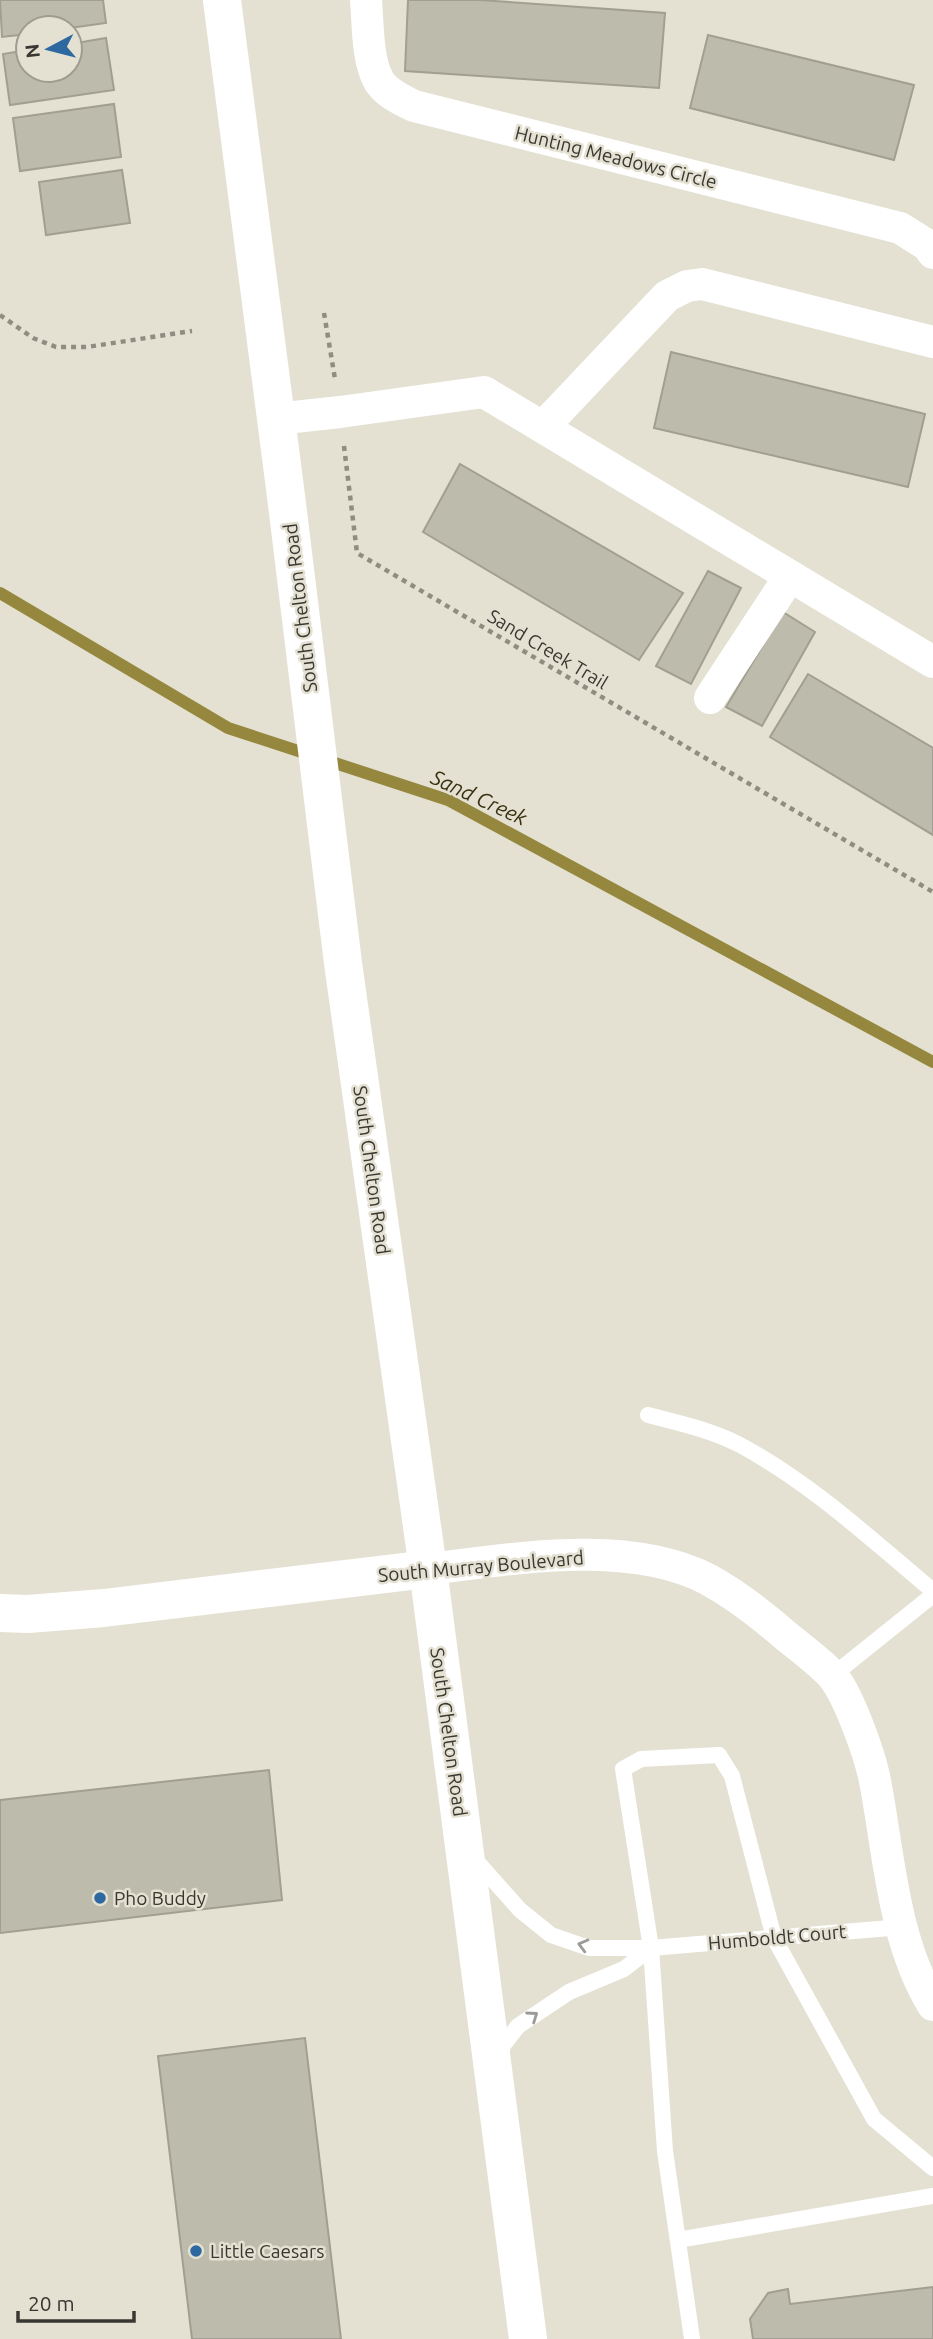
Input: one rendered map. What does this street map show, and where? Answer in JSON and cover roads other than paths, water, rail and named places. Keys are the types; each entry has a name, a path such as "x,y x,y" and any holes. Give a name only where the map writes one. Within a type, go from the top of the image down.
{"main road":[{"name":"South Chelton Road","path":"222,0 343,963 428,1569 528,2339"},
{"name":"South Murray Boulevard","path":"0,1613 27,1614 104,1608 428,1569"}],"street":[{"name":"Hunting Meadows Circle","path":"366,0 372,57 379,81 395,96 414,106 900,228 933,253"},
{"path":"543,427 667,296 687,286 702,284 933,342"},
{"path":"276,419 484,392 933,662"},
{"path":"710,698 790,576"},
{"name":"South Murray Boulevard","path":"428,1569 544,1556 609,1555 655,1561 707,1579 748,1603 832,1675 863,1738 875,1779 892,1893 908,1950 933,2005"}],"lane":[{"path":"648,1415 694,1426 739,1445 814,1493 933,1593 832,1675"},
{"path":"692,2339 665,2151 651,1948 623,1769 641,1759 719,1755 732,1776 774,1938 874,2119 933,2168"},
{"name":"Humboldt Court","path":"464,1847 520,1910 551,1935 589,1948 651,1948 902,1927"},
{"path":"493,2069 504,2044 518,2026 569,1992 624,1969 651,1948"},
{"path":"678,2240 933,2196"}],"waterway":[{"name":"Sand Creek","path":"0,593 228,728 448,800 933,1062"}],"place":[{"name":"Pho Buddy","path":"100,1898"},
{"name":"Little Caesars","path":"196,2251"}]}
